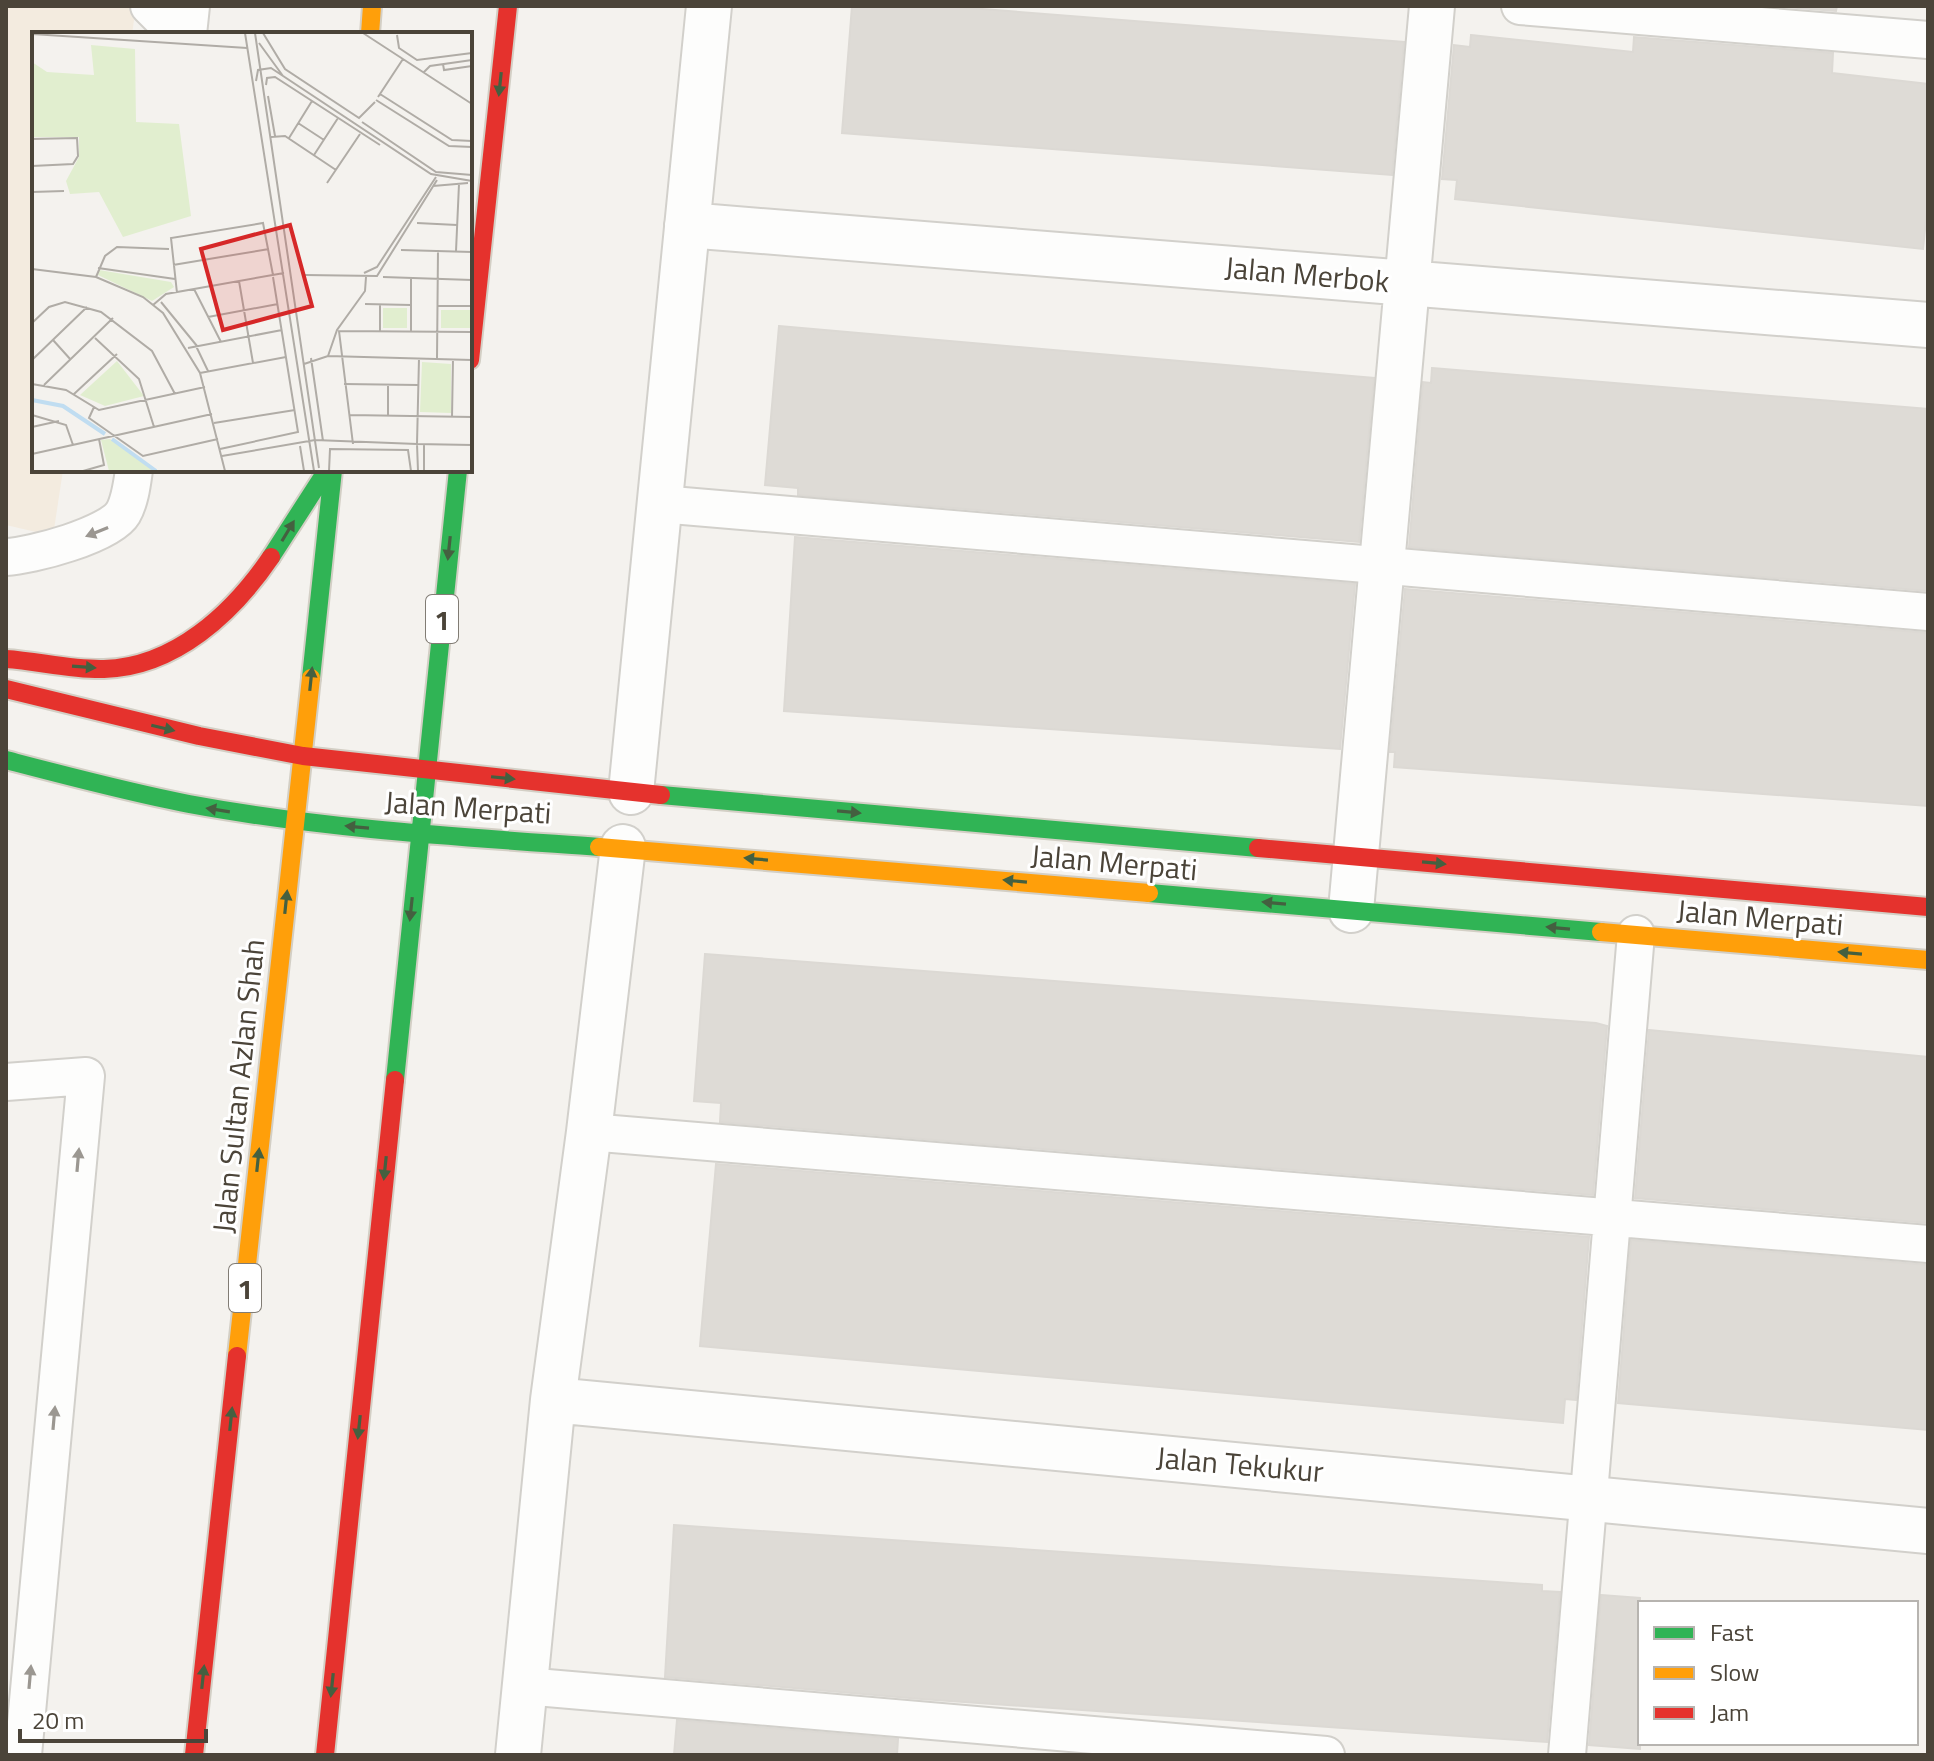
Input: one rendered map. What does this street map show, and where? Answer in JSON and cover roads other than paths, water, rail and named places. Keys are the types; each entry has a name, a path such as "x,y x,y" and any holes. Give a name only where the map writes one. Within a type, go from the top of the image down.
{"main road":[{"path":"370,32 372,6"},
{"path":"472,341 508,6"},
{"path":"6,659 114,669 160,655 198,636 240,599 275,554 329,472"},
{"name":"Jalan Sultan Azlan Shah","path":"194,1755 303,756 330,472"},
{"name":"1","path":"325,1755 458,472"},
{"name":"Jalan Merpati","path":"6,689 169,729 303,756 631,792 1928,907"},
{"name":"Jalan Merpati","path":"6,760 184,805 295,822 623,847 1928,960"}],"street":[{"path":"631,792 709,6"},
{"path":"1351,910 1432,6"},
{"name":"Jalan Merbok","path":"687,225 1928,325"},
{"path":"518,1755 553,1400 623,847"},
{"path":"1636,934 1641,882"},
{"name":"Jalan Tekukur","path":"553,1400 1928,1531"}],"lane":[{"path":"149,6 175,32"},
{"path":"188,32 191,6"},
{"path":"1520,6 1928,40"},
{"path":"6,557 97,534 112,526 123,513 134,472"},
{"path":"660,504 1928,612"},
{"path":"1567,1755 1636,934"},
{"path":"6,1082 86,1076 23,1755"},
{"path":"589,1132 1928,1244"},
{"path":"524,1686 1326,1755"}]}
